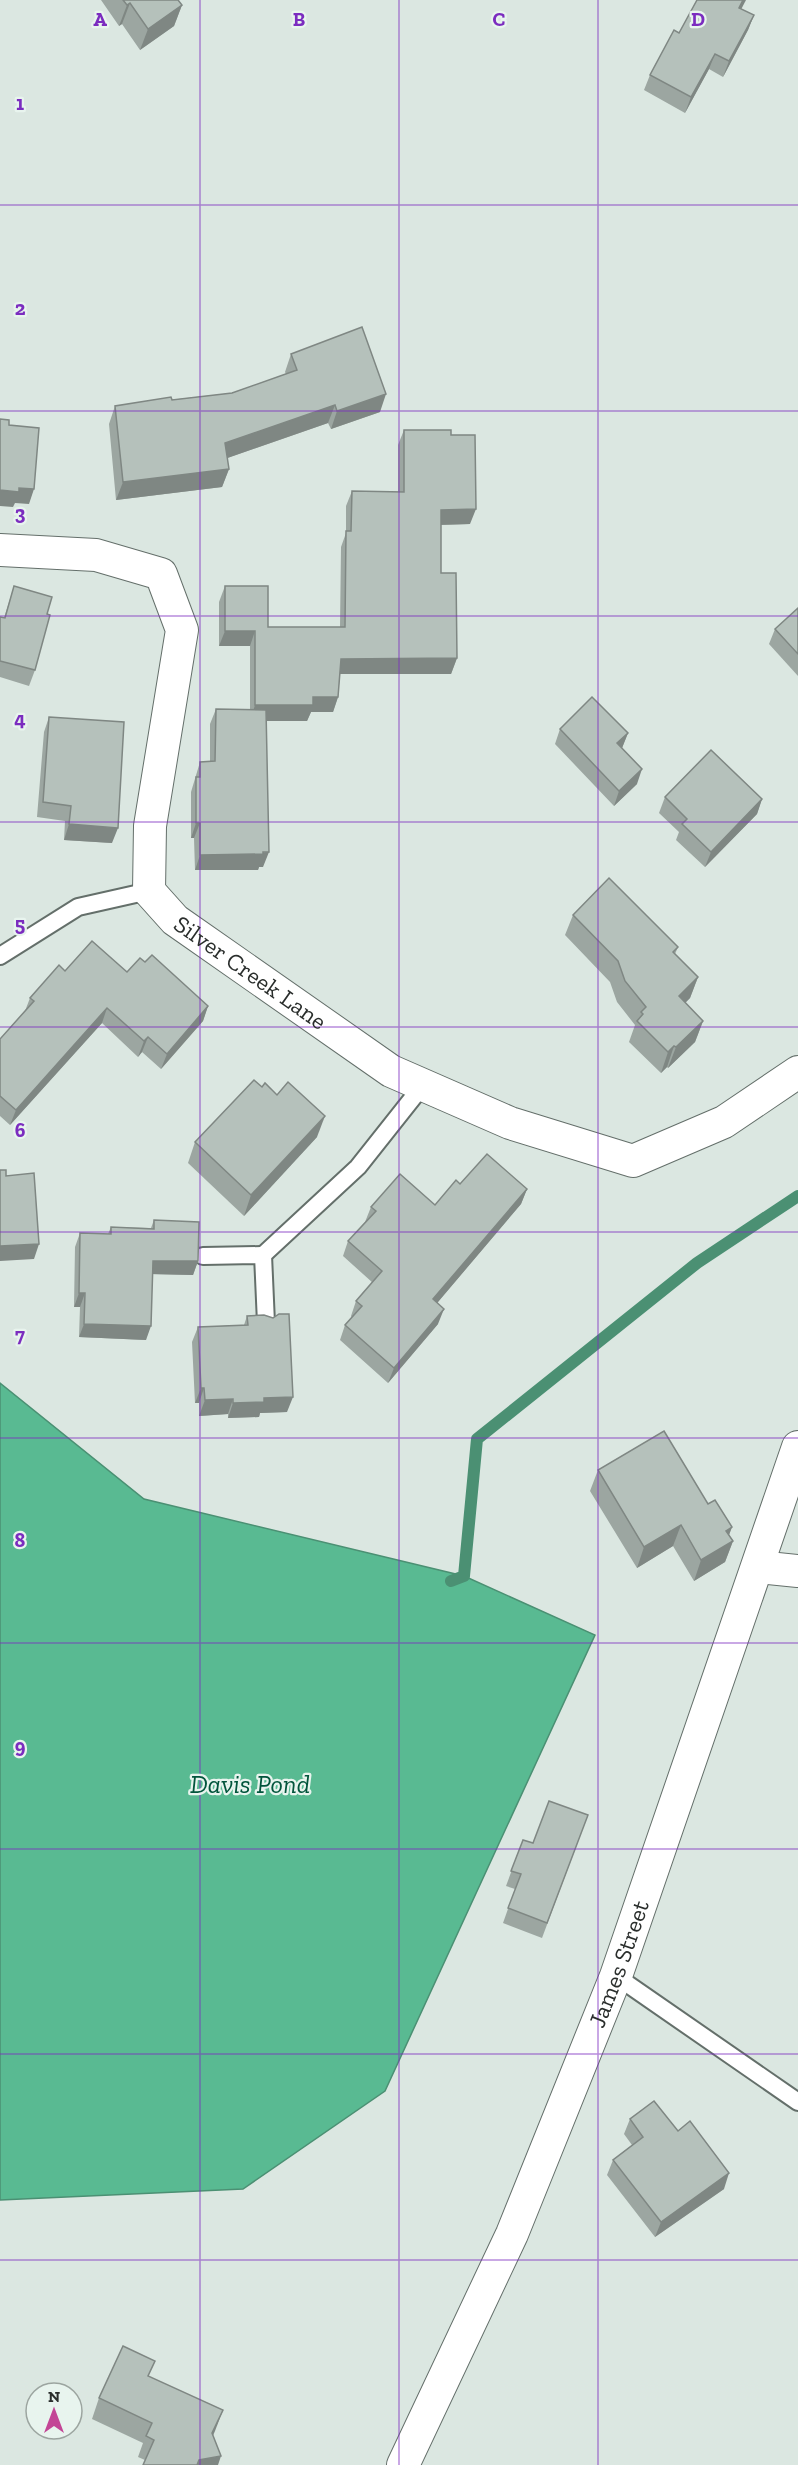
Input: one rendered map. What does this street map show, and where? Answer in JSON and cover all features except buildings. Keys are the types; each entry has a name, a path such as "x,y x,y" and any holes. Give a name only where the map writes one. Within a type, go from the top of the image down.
{"street":[{"path":"0,550 96,555 162,574 182,630 150,826 149,891"},
{"name":"Silver Creek Lane","path":"149,891 175,920 391,1071 510,1123 633,1161 724,1122 798,1072"},
{"name":"James Street","path":"403,2465 512,2234 616,1976 798,1447"},
{"path":"758,1566 798,1572"}],"lane":[{"path":"0,956 78,907 149,891"},
{"path":"203,1256 263,1255 358,1167 423,1085"},
{"path":"263,1255 266,1323"},
{"path":"616,1976 798,2102"}],"water":[{"name":"Davis Pond","path":"0,1383 144,1499 464,1576 595,1635 385,2091 243,2189 0,2200"}],"waterway":[{"path":"451,1581 464,1576 477,1439 697,1263 798,1196"}]}
